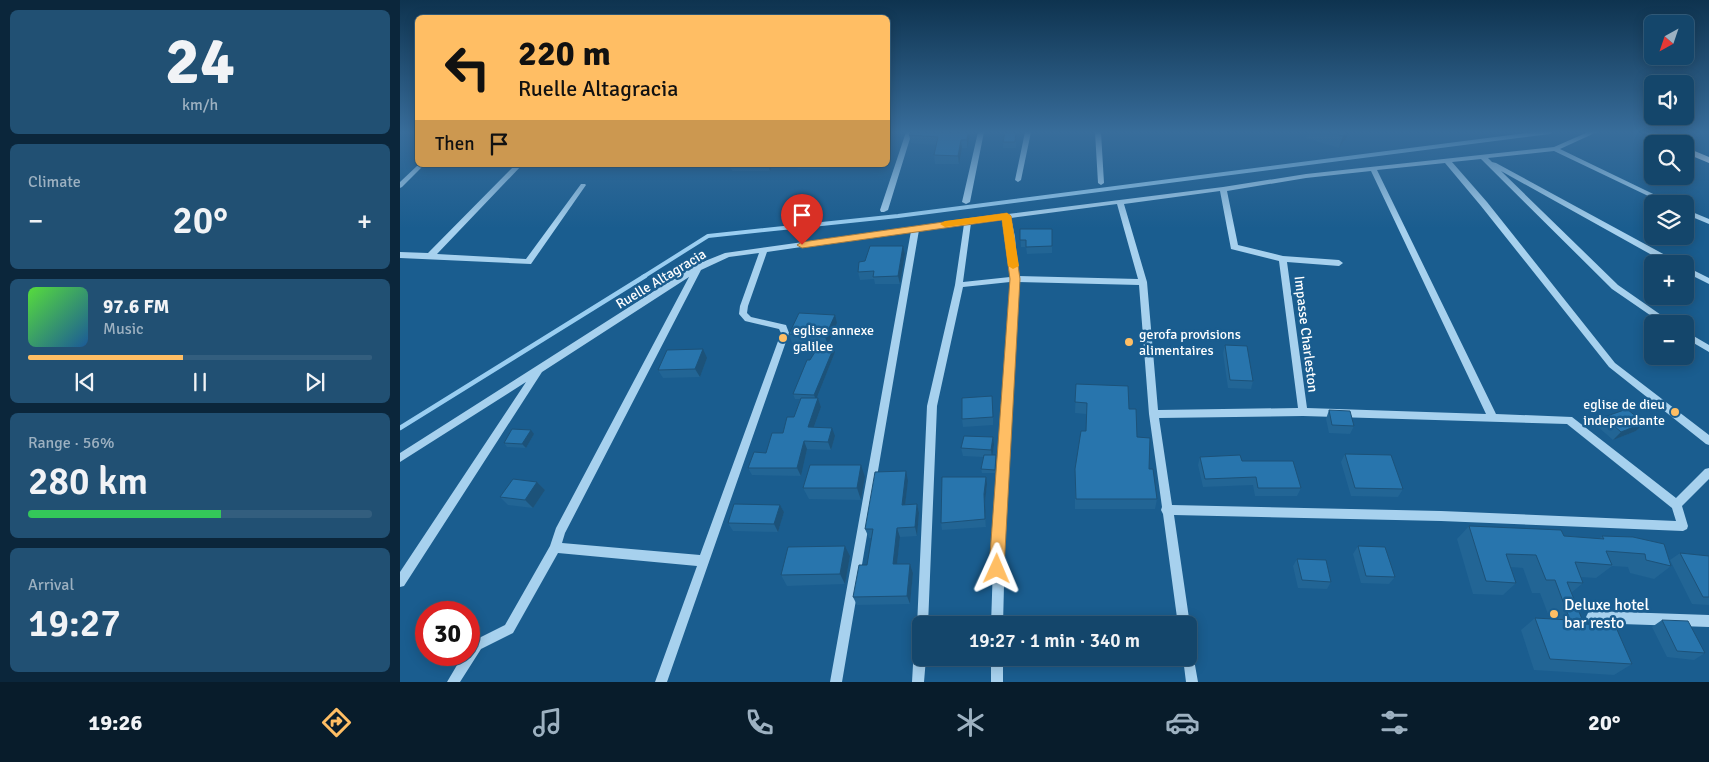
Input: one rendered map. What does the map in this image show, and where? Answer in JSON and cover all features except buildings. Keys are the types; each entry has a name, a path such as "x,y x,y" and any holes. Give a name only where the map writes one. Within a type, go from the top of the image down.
{"street":[{"path":"884,210 899,164"},
{"path":"966,202 974,164"},
{"path":"1018,180 1021,164"},
{"path":"1100,164 1101,183"},
{"name":"Ruelle Altagracia","path":"400,458 698,267 728,255 1120,201 1428,164"},
{"path":"1450,164 1484,204 1612,365 1709,441"},
{"path":"1489,164 1615,287 1657,315"},
{"path":"1493,164 1659,255"},
{"path":"1586,164 1652,195"},
{"path":"400,186 418,167"},
{"path":"430,256 517,167"},
{"path":"1373,169 1493,418"},
{"path":"400,255 528,262 583,185"},
{"path":"1223,189 1234,247 1283,259 1339,263"},
{"path":"1120,201 1143,282 1154,414 1166,510 1183,616"},
{"path":"1694,214 1709,222"},
{"path":"997,616 997,550 1015,279 1007,216"},
{"path":"922,616 932,406 959,285 968,221"},
{"path":"836,682 915,229"},
{"path":"661,682 785,333 783,327 748,319 742,314 764,250"},
{"name":"Impasse Charleston","path":"1283,259 1303,412"},
{"path":"453,682 476,645 509,629 555,548 560,532 698,267"},
{"path":"1694,274 1709,281"},
{"path":"959,285 1015,279 1143,282"},
{"path":"1694,340 1709,349"},
{"path":"400,582 541,368"},
{"path":"1154,414 1303,412 1569,420 1676,505 1683,526 1441,516 1166,510"},
{"path":"1676,505 1709,472"},
{"path":"555,548 704,561"},
{"path":"1592,617 1709,622"},
{"path":"918,682 919,666"},
{"path":"997,666 997,682"},
{"path":"1190,666 1192,682"}],"waterway":[{"path":"643,277 708,236 898,216 1303,164"},
{"path":"400,428 645,276"}],"slow traffic":[{"path":"945,224 1007,216 1013,266"}],"place":[{"name":"eglise annexe galilee","path":"783,338"},
{"name":"gerofa provisions alimentaires","path":"1129,342"},
{"name":"eglise de dieu independante","path":"1675,412"},
{"name":"Deluxe hotel bar resto","path":"1554,614"}],"route":[{"path":"802,245 1007,216 1015,279 997,569"}]}
